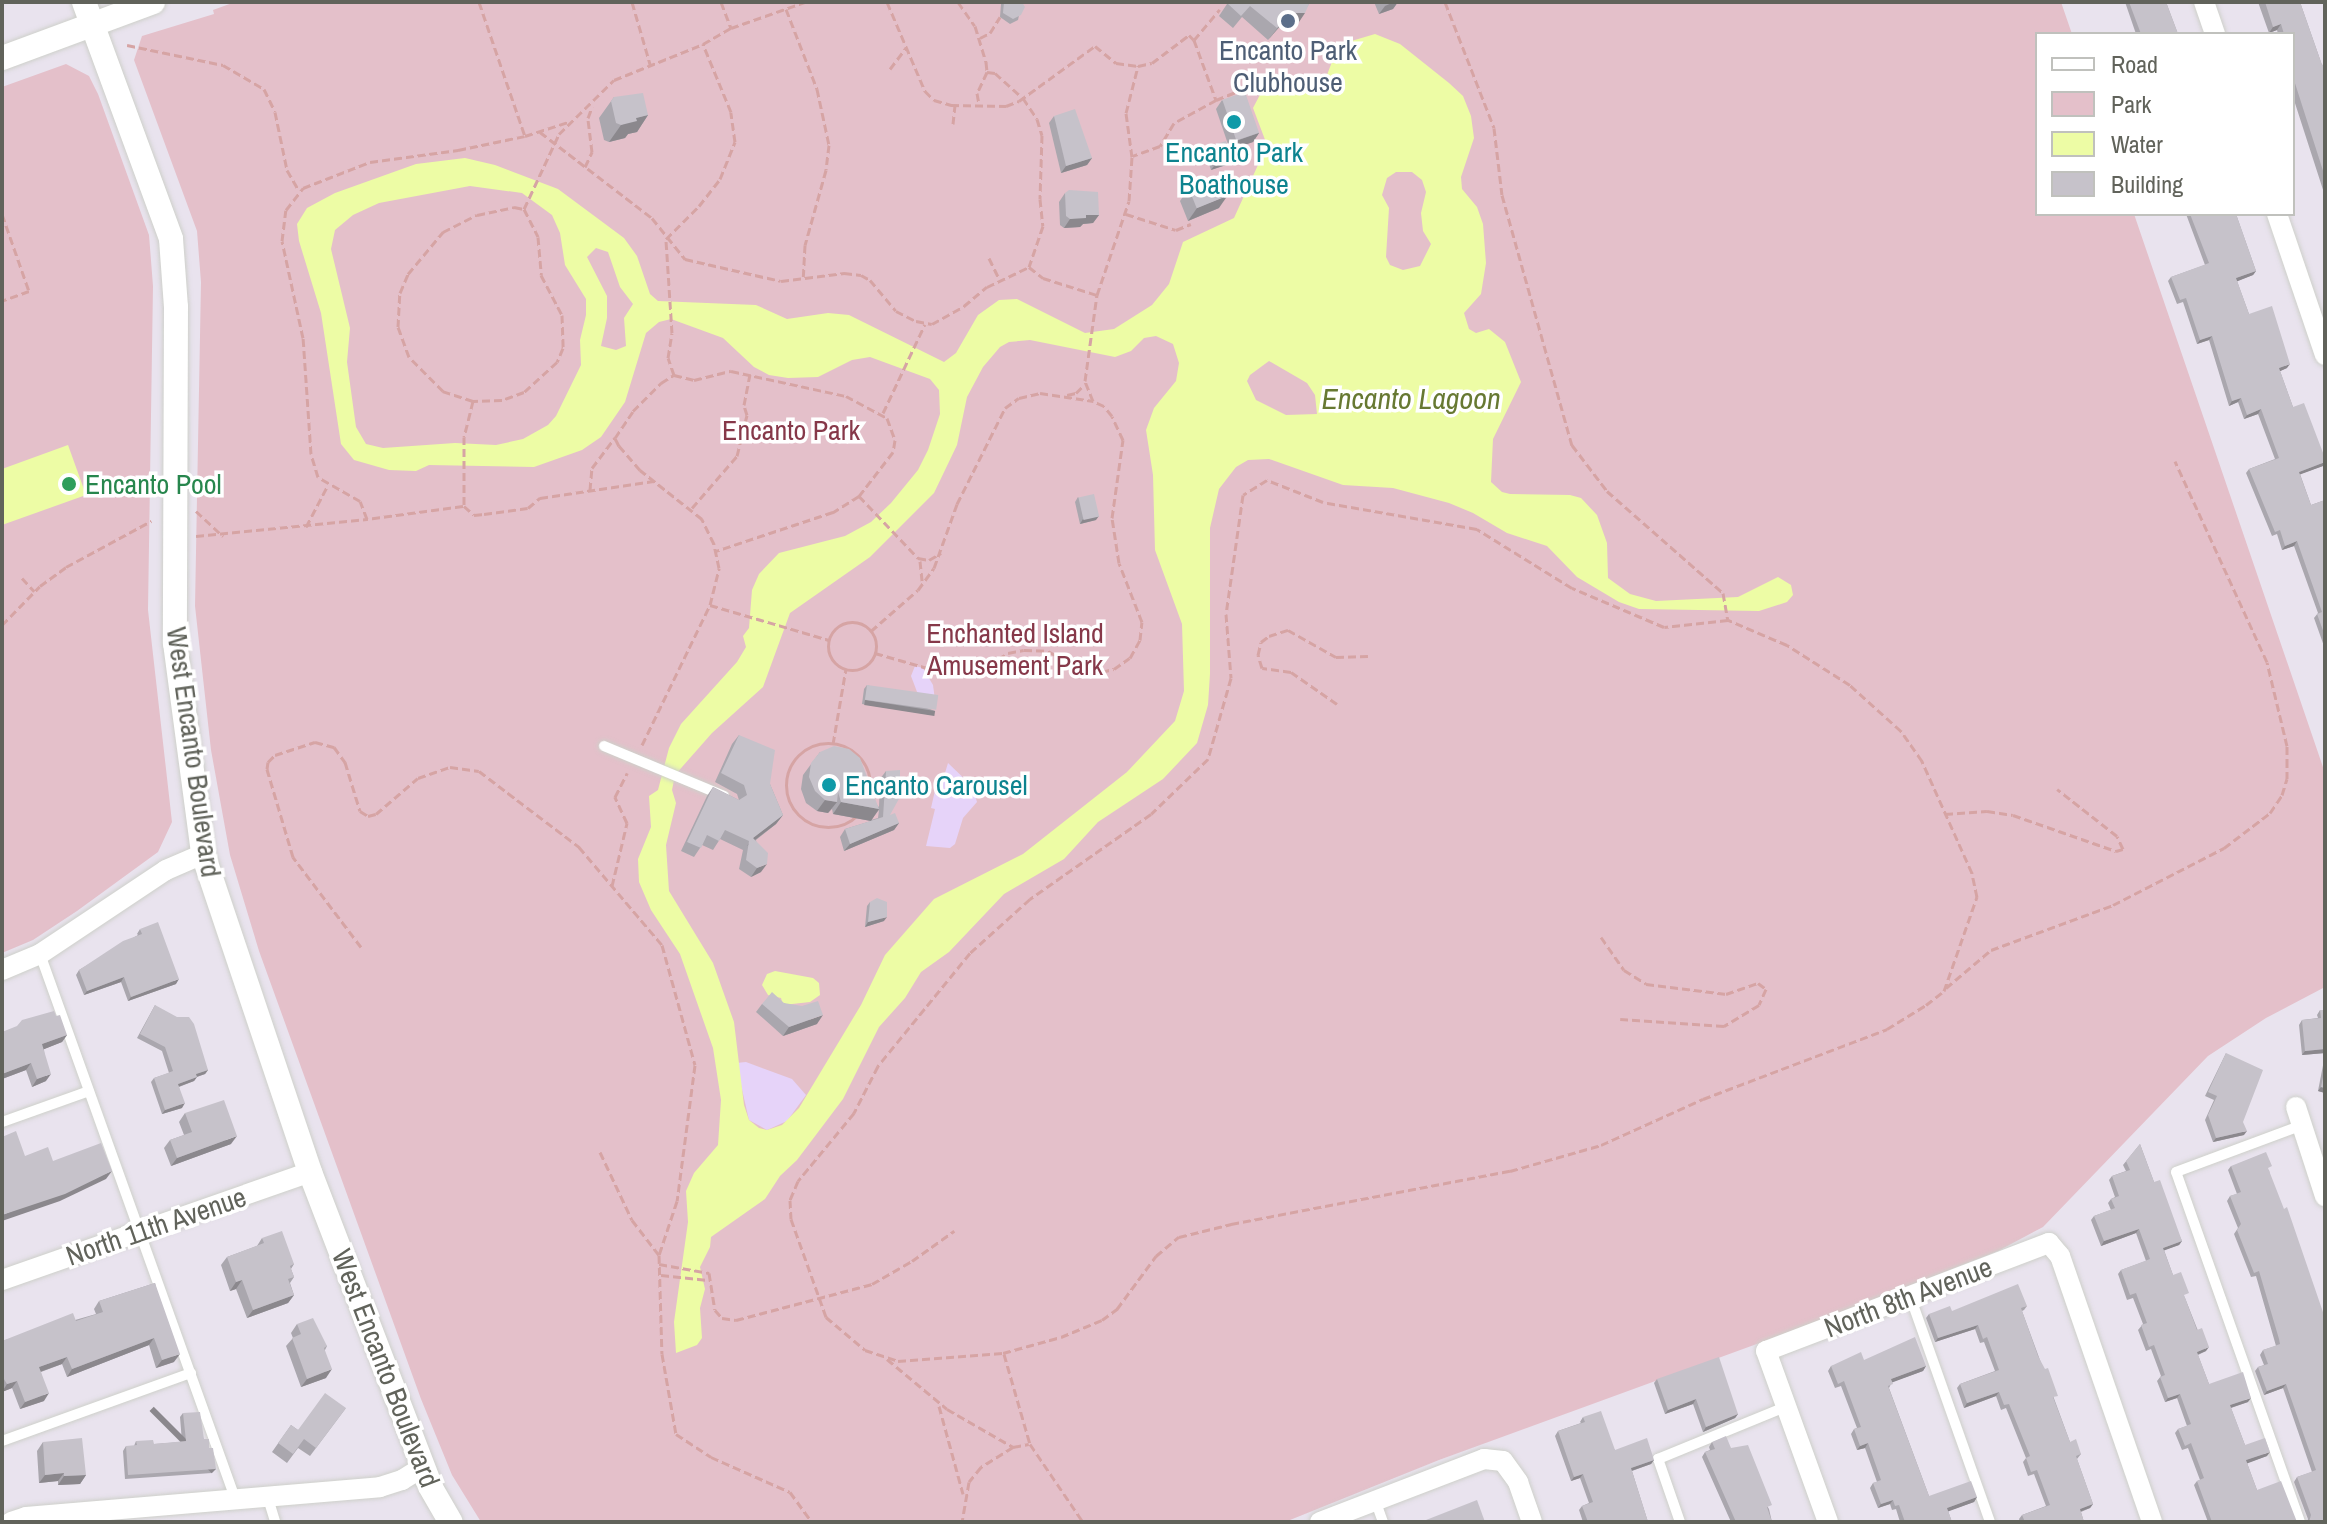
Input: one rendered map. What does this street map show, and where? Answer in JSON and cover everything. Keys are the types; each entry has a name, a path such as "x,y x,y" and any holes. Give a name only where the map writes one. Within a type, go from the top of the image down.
{"street":[{"path":"2,58 88,13 153,2"},
{"path":"2204,2 2214,32"},
{"name":"West Encanto Boulevard","path":"88,13 171,239 176,307 175,643 203,854 310,1172 423,1467 451,1522"},
{"path":"2278,216 2325,355"},
{"path":"2,970 40,954 166,870 203,854"},
{"path":"2298,1116 2325,1196"},
{"name":"North 11th Avenue","path":"2,1280 310,1172"},
{"name":"North 8th Avenue","path":"1787,1406 1766,1351 2049,1243 2060,1256 2152,1522"},
{"path":"1787,1406 1828,1522"},
{"path":"1320,1522 1484,1459 1503,1461 1518,1482 1532,1522"},
{"path":"11,1522 26,1517 380,1487 402,1480 423,1467"}],"lane":[{"path":"604,746 733,801"},
{"path":"40,954 235,1498"},
{"path":"2,1122 89,1091"},
{"path":"2298,1116 2176,1172 2300,1522"},
{"path":"1910,1296 1990,1522"},
{"path":"2,1441 191,1373"},
{"path":"1680,1522 1658,1459 1787,1406"},
{"path":"267,1495 275,1522"},
{"path":"1375,1500 1383,1522"}],"path":[{"path":"479,2 525,136"},
{"path":"632,2 650,64"},
{"path":"721,2 731,28"},
{"path":"524,209 514,207 477,215 443,232 415,264 400,293 398,327 409,357 443,391 473,401 502,400 524,392 557,362 563,348 562,315 541,275 538,237 524,209 554,143 568,122 620,76 703,44 731,28 805,2"},
{"path":"887,2 929,97 955,105 1006,106 1023,98 1095,46 1116,63 1138,66 1152,63 1189,35 1194,40 1216,100"},
{"path":"958,2 980,38 987,72 977,93 979,105"},
{"path":"1445,2 1494,128 1502,195 1572,445 1607,491 1723,593 1728,620"},
{"path":"786,9 817,89 829,145 826,170 805,245 803,278"},
{"path":"1194,40 1220,9"},
{"path":"980,38 990,33 1000,17"},
{"path":"674,375 668,358 671,319 666,239 699,206 726,170 733,152 735,134 731,112 703,44"},
{"path":"127,45 223,65 264,89 275,112 287,170 299,191"},
{"path":"890,69 906,48"},
{"path":"1062,396 1076,393 1085,381 1097,295 1126,214 1132,157 1126,113 1138,66"},
{"path":"540,132 652,218 680,256 693,262 781,281 844,273 861,275 870,280 896,311 925,324 939,321 1000,281 1029,267 1043,226 1040,199 1043,145 1037,119 1023,98 995,73 987,72"},
{"path":"1132,157 1160,146 1180,118 1251,86"},
{"path":"585,167 592,152 588,118 595,100"},
{"path":"953,124 955,105"},
{"path":"367,519 360,501 328,485 313,468 303,338 282,241 286,210 299,191 370,162 525,136 568,122"},
{"path":"2,214 29,291 2,301"},
{"path":"1126,214 1176,230 1191,224"},
{"path":"989,258 1000,281"},
{"path":"1029,267 1043,278 1097,295"},
{"path":"883,413 925,324"},
{"path":"674,375 694,380 718,371 846,396 883,413 891,425 895,446 888,461 859,496 818,517 716,551"},
{"path":"591,490 592,468 639,404 674,375"},
{"path":"692,508 737,456 747,415 744,405 750,375"},
{"path":"1085,381 1093,401"},
{"path":"871,631 920,587 943,550 957,504 986,451 1000,414 1028,395 1062,396 1104,406 1123,440 1112,518 1119,563 1142,622 1140,640 1130,658 1114,669 1093,671 1048,651 1024,650 1008,653 977,671 948,674 875,653"},
{"path":"473,401 464,437 464,506 474,515 528,508 540,498 654,481"},
{"path":"612,886 627,823 615,797 639,762 710,605 719,578 716,551 707,527 692,508 629,459 615,438"},
{"path":"887,1359 1003,1353 1061,1337 1109,1316 1156,1256 1179,1237 1231,1224 1510,1171 1601,1145 1703,1099 1901,1024 1991,950 2113,905 2224,848 2270,813 2285,788 2287,746 2267,662 2175,461"},
{"path":"1013,1447 931,1397 887,1359 845,1337 826,1317 814,1276 791,1219 792,1191 854,1113 878,1066 970,953 1030,899 1151,814 1208,759 1231,678 1226,614 1243,495 1267,480 1323,502 1477,529 1572,588 1664,627 1728,620 1818,663 1884,714 1913,746 1972,873 1977,897 1944,991"},
{"path":"306,527 328,485"},
{"path":"859,496 918,558 923,572 920,587"},
{"path":"173,536 223,536 464,506"},
{"path":"189,509 200,513 223,536"},
{"path":"2,625 34,591 66,567 151,521"},
{"path":"918,558 933,559 943,550"},
{"path":"22,578 34,591"},
{"path":"710,605 829,640"},
{"path":"829,640 844,623 859,623 871,631 875,653"},
{"path":"1337,704 1291,672 1262,668 1258,655 1261,642 1288,630 1336,657 1368,656"},
{"path":"829,640 832,659 846,669 862,668 875,653"},
{"path":"833,744 846,669"},
{"path":"361,947 340,916 301,871 290,849 267,765 275,755 300,745 323,742 339,751 360,811 366,816 376,814 418,778 450,767 479,771 579,847 662,945 695,1065 677,1201 659,1255 662,1354 676,1434 711,1457 790,1492 812,1522"},
{"path":"833,744 852,752 863,763 869,793 864,807 849,822 821,827 804,819 792,806 787,780 790,768 804,751 833,744"},
{"path":"1945,814 1973,811 2013,815 2116,851 2123,849 2117,836 2057,789"},
{"path":"1601,937 1624,970 1646,984 1726,994 1758,983 1766,989 1759,1005 1724,1026 1620,1019"},
{"path":"600,1152 632,1220 659,1255"},
{"path":"659,1264 709,1273 715,1310 727,1320 760,1316 883,1279 954,1231"},
{"path":"659,1274 708,1280"},
{"path":"1003,1353 1030,1444 1083,1522"},
{"path":"931,1397 943,1412 963,1500 962,1522"},
{"path":"963,1500 969,1482 981,1467 1013,1447 1030,1444"}],"green space":[{"path":"235,2 2061,2 2071,32 2035,32 2035,216 2135,216 2325,773 2325,987 2266,1018 2208,1056 2043,1227 1998,1251 1795,1330 1439,1460 1285,1522 481,1522 452,1475 421,1399 259,951 230,855 211,750 195,606 201,282 197,231 134,60 142,36 214,14 213,10"},
{"path":"66,64 89,76 98,94 149,235 153,286 148,610 172,822 158,852 33,940 2,953 2,87"}],"sand":[{"path":"915,666 923,668 933,685 935,700 919,697 911,676"},
{"path":"948,763 972,786 977,802 963,818 955,844 950,848 926,846 935,809 931,808 936,786 941,786"},
{"path":"746,1062 792,1079 806,1095 787,1121 767,1130 749,1120 736,1063"}],"water":[{"name":"Encanto Lagoon","path":"1375,34 1400,44 1463,96 1471,116 1474,138 1461,177 1462,189 1477,207 1483,224 1486,263 1481,294 1464,313 1469,329 1476,333 1489,329 1505,342 1521,382 1493,439 1491,482 1502,492 1510,494 1581,498 1597,515 1607,543 1608,578 1630,594 1656,601 1738,597 1778,577 1791,585 1793,595 1787,602 1759,611 1639,609 1619,602 1577,577 1547,546 1507,533 1449,503 1393,488 1343,485 1269,459 1248,460 1236,467 1219,489 1210,528 1210,674 1208,705 1197,743 1163,779 1098,822 1064,859 1004,894 949,952 921,972 905,998 879,1027 843,1099 797,1160 780,1176 765,1199 711,1237 710,1247 700,1267 705,1289 700,1308 702,1338 697,1345 676,1353 674,1322 688,1222 686,1191 694,1173 718,1145 721,1100 713,1048 680,954 651,910 639,882 638,859 651,827 649,796 658,790 669,748 681,724 737,662 746,647 743,636 749,628 752,590 759,574 779,553 845,536 871,522 891,503 918,470 928,450 940,414 939,390 930,379 870,357 852,360 818,377 769,375 754,367 723,338 671,319 659,322 646,333 625,402 601,437 582,450 534,467 429,465 416,471 389,470 354,460 341,444 321,313 299,241 297,224 307,208 335,193 416,164 465,158 495,165 558,189 624,238 637,256 650,294 658,301 756,305 787,319 828,313 849,315 944,362 956,353 978,315 999,300 1017,299 1085,333 1114,329 1152,305 1169,284 1183,242 1234,218 1267,145 1253,108 1263,89 1310,88 1325,80 1335,54 1348,42","holes":["1396,172 1412,172 1422,180 1426,192 1421,213 1423,231 1431,244 1420,266 1403,270 1390,265 1386,257 1389,208 1382,195 1387,178","470,186 522,193 552,215 560,233 565,265 586,299 586,315 580,340 581,365 556,416 548,425 523,439 496,445 455,443 383,448 366,444 356,427 347,362 350,328 331,249 335,230 353,215 379,203","596,248 608,252 620,287 633,304 624,318 626,346 616,350 601,346 607,318 607,296 587,257","1156,336 1173,344 1179,363 1176,381 1154,408 1146,430 1153,475 1155,550 1182,624 1184,691 1175,721 1127,772 1023,854 934,899 885,955 861,1005 799,1108 782,1125 767,1130 759,1128 749,1120 744,1105 734,1022 713,963 669,891 666,845 676,803 672,790 675,775 712,733 763,687 790,613 870,557 934,493 957,445 967,397 983,367 1000,347 1009,342 1030,340 1115,357 1131,351 1144,338","1269,361 1307,383 1315,395 1317,414 1286,415 1256,400 1247,381 1250,375"]},
{"path":"68,445 86,495 2,525 2,469"},
{"path":"775,971 813,978 819,983 820,995 810,1002 783,1005 781,998 768,995 762,985 767,974"}],"building":[{"path":"1004,2 1022,2 1025,7 1021,15 1013,19 1003,13"},
{"path":"1229,2 1310,2 1305,13 1290,13 1277,28 1250,6 1241,16"},
{"path":"2129,2 2166,2 2177,32 2140,32"},
{"path":"2265,2 2300,2 2322,65 2325,64 2325,177 2295,83 2295,32 2283,32 2281,24 2273,27"},
{"path":"1245,92 1259,133 1236,140 1222,100"},
{"path":"643,93 648,115 621,125 616,123 611,101 614,97"},
{"path":"1075,109 1092,158 1066,166 1054,116"},
{"path":"1226,141 1232,159 1214,165 1208,147"},
{"path":"1220,175 1228,195 1197,208 1188,188"},
{"path":"1069,190 1098,192 1099,215 1070,219 1066,216 1065,193"},
{"path":"2191,216 2237,216 2256,271 2236,278 2249,314 2272,306 2290,364 2279,368 2293,407 2304,403 2325,458 2325,462 2299,472 2311,505 2325,500 2325,636 2317,614 2322,612 2297,541 2285,546 2280,530 2275,532 2249,469 2279,458 2261,409 2247,415 2241,398 2232,401 2212,336 2200,340 2186,298 2180,300 2171,277 2209,263"},
{"path":"1094,494 1099,516 1084,520 1078,498"},
{"path":"867,685 938,695 936,710 865,700"},
{"path":"739,735 775,750 770,784 783,815 753,838 768,853 767,864 757,868 746,860 749,841 725,830 719,841 707,835 701,848 687,842 713,787 739,800 747,795 744,785 721,773"},
{"path":"834,746 849,749 860,758 879,809 841,802 838,792 837,802 825,800 815,791 809,777 811,763 820,752"},
{"path":"900,770 900,797 890,815 895,813 899,823 850,844 845,829 883,817 886,771"},
{"path":"877,898 887,902 887,917 868,922 870,902"},
{"path":"158,922 179,979 131,997 124,977 87,991 79,970 123,941 142,934 140,929"},
{"path":"772,992 784,1003 802,1006 818,1001 823,1015 789,1027 762,1004"},
{"path":"155,1005 177,1017 189,1017 208,1070 178,1084 185,1103 165,1110 154,1078 173,1071 165,1047 140,1034"},
{"path":"2320,1010 2325,1010 2325,1049 2305,1051 2302,1020 2321,1018"},
{"path":"54,1011 56,1016 60,1015 67,1035 42,1044 51,1074 37,1079 31,1063 2,1074 2,1032 17,1026 22,1020"},
{"path":"2226,1053 2263,1070 2243,1122 2247,1131 2216,1138 2208,1115 2217,1096 2208,1092"},
{"path":"2325,1067 2325,1088 2321,1087"},
{"path":"224,1100 237,1136 177,1158 170,1140 192,1132 185,1113"},
{"path":"16,1131 25,1156 48,1147 53,1161 101,1143 112,1171 65,1194 2,1215 2,1137"},
{"path":"2140,1144 2154,1182 2160,1180 2182,1241 2163,1248 2173,1275 2181,1272 2189,1293 2184,1295 2197,1330 2202,1328 2209,1347 2197,1352 2209,1384 2243,1372 2251,1398 2230,1405 2245,1445 2265,1438 2270,1452 2246,1460 2257,1490 2281,1481 2297,1522 2212,1522 2197,1481 2204,1478 2191,1443 2185,1446 2178,1429 2191,1424 2180,1394 2168,1398 2160,1377 2165,1375 2154,1345 2149,1347 2141,1325 2147,1323 2136,1293 2130,1295 2121,1270 2150,1259 2139,1229 2104,1241 2094,1216 2115,1208 2111,1199 2119,1196 2112,1176 2130,1170 2126,1161"},
{"path":"2266,1152 2272,1166 2268,1168 2284,1209 2287,1207 2325,1318 2325,1520 2318,1522 2309,1522 2311,1515 2297,1477 2316,1470 2286,1384 2267,1391 2258,1367 2268,1364 2263,1350 2280,1344 2259,1271 2254,1273 2237,1230 2241,1224 2230,1196 2241,1192 2231,1166"},
{"path":"282,1231 294,1264 290,1266 294,1277 288,1279 294,1295 253,1310 242,1280 236,1282 227,1257 264,1243 262,1238"},
{"path":"155,1283 180,1354 162,1360 154,1338 72,1369 67,1357 39,1367 49,1393 25,1402 17,1381 7,1384 2,1376 2,1341 73,1313 76,1321 103,1312 99,1301"},
{"path":"2018,1284 2027,1306 2021,1308 2038,1356 2045,1369 2048,1368 2058,1396 2053,1397 2070,1442 2076,1439 2081,1454 2076,1456 2093,1504 2080,1509 2084,1522 2025,1522 2022,1515 2050,1505 2037,1470 2031,1472 2026,1458 2030,1456 2009,1404 2004,1405 1999,1392 1967,1403 1960,1384 1999,1370 1987,1337 1983,1339 1978,1325 1938,1338 1929,1314 1950,1306 1952,1311"},
{"path":"313,1318 327,1346 324,1348 332,1369 307,1379 292,1338 301,1334 297,1324"},
{"path":"1915,1337 1926,1366 1891,1379 1893,1384 1888,1386 1929,1496 1971,1481 1977,1497 1947,1508 1952,1522 1905,1522 1899,1505 1895,1506 1893,1500 1881,1504 1873,1483 1881,1480 1868,1443 1860,1446 1854,1429 1861,1427 1844,1381 1838,1384 1831,1366 1861,1352 1864,1360"},
{"path":"1719,1357 1738,1414 1706,1427 1696,1399 1668,1410 1657,1379"},
{"path":"325,1393 346,1408 316,1448 304,1439 293,1454 278,1443 291,1425 298,1430"},
{"path":"1601,1411 1615,1450 1647,1438 1654,1460 1631,1468 1648,1522 1588,1522 1582,1506 1593,1502 1583,1474 1574,1477 1558,1431 1585,1422 1583,1417"},
{"path":"200,1412 204,1439 209,1439 209,1448 213,1448 216,1469 128,1475 126,1446 137,1445 136,1441 153,1440 154,1444 186,1441 183,1413"},
{"path":"1726,1436 1731,1448 1748,1445 1772,1505 1767,1507 1772,1522 1736,1522 1705,1452 1715,1449 1712,1442"},
{"path":"82,1438 86,1475 45,1475 43,1442"},
{"path":"1477,1500 1485,1522 1426,1522 1426,1520"}],"place":[{"name":"Encanto Park Clubhouse","path":"1288,21"},
{"name":"Encanto Park Boathouse","path":"1234,122"},
{"name":"Encanto Pool","path":"69,484"},
{"name":"Encanto Carousel","path":"829,785"}],"park label":[{"name":"Encanto Park","path":"791,430"},
{"name":"Enchanted Island Amusement Park","path":"1015,649"}]}
